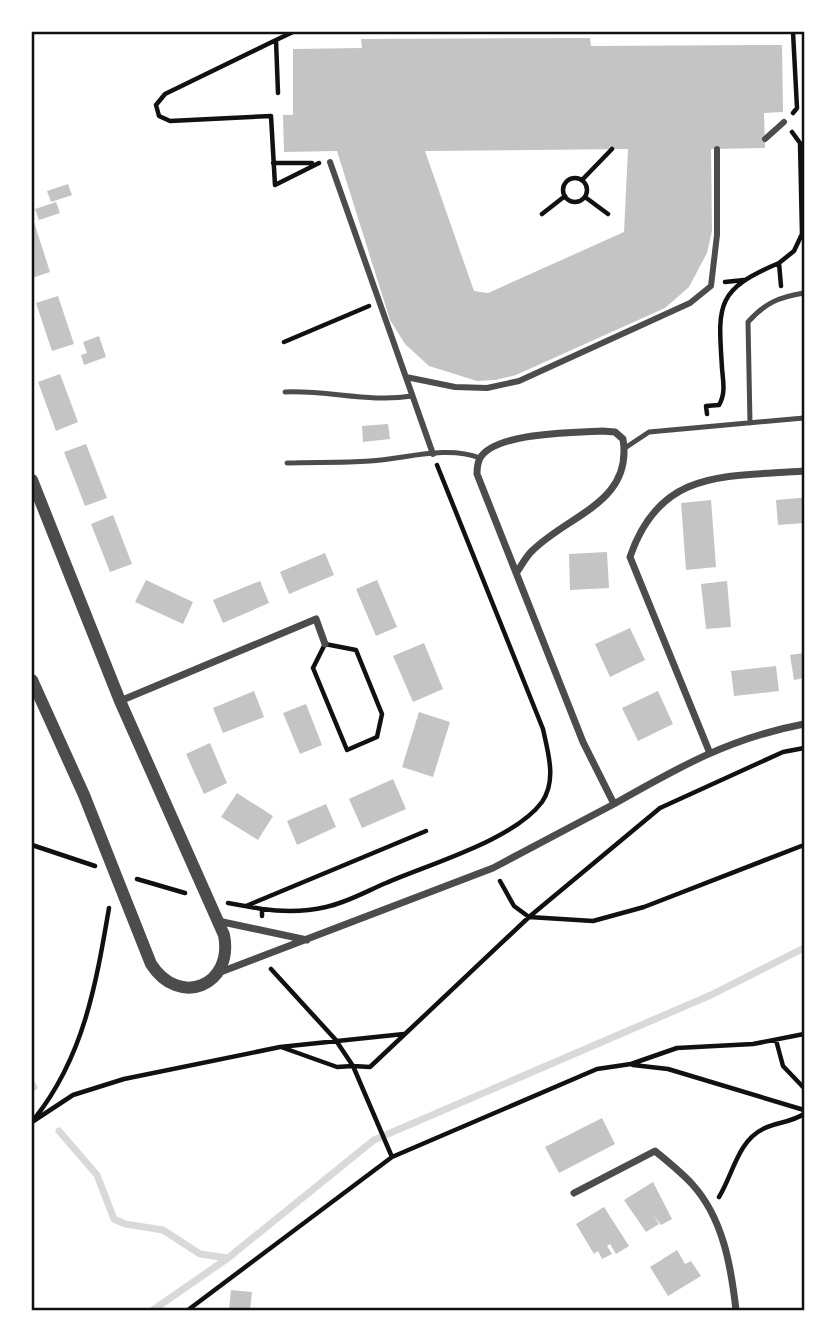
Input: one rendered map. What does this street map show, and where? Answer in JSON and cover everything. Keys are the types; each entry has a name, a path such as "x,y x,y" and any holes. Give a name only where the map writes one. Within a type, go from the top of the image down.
{"street":[{"path":"765,139 784,121"},
{"path":"406,377 455,387 487,388 519,380 690,303 711,286 718,235 717,149"},
{"path":"330,162 433,454"},
{"path":"517,572 531,550 608,493 622,475 625,448 623,439 614,432 566,433 495,445 480,458 477,474 583,742 614,804"},
{"path":"709,751 630,557 639,531 660,503 704,478 804,471"},
{"path":"32,480 120,701 218,921 227,948 218,974"},
{"path":"120,701 316,619 325,645"},
{"path":"32,680 84,795 158,976 182,988 195,987 218,974 493,868 709,751 774,730 804,724"},
{"path":"218,921 307,940"},
{"path":"574,1193 655,1151 693,1185 719,1228 732,1278 736,1311"}],"lane":[{"path":"750,423 748,323 762,306 782,297 804,293"},
{"path":"285,392 320,391 382,401 412,396"},
{"path":"625,448 649,432 804,418"},
{"path":"287,463 372,461 433,454 461,454 480,458"}],"path":[{"path":"293,32 164,94 156,105 159,116 170,121 271,116 275,185 313,163"},
{"path":"708,427 706,407 719,405 724,391 719,323 721,305 730,292 745,280 779,263 794,251 802,234 800,143 784,121 797,108 793,32"},
{"path":"276,40 278,93"},
{"path":"582,180 612,149"},
{"path":"273,163 330,162"},
{"path":"574,178 582,180 588,190 585,197 574,202 565,196 563,188 567,181 574,178"},
{"path":"542,214 565,196"},
{"path":"585,197 608,214"},
{"path":"779,263 782,297"},
{"path":"284,342 379,302"},
{"path":"32,845 114,873 209,900 262,909 302,910 328,907 484,842 515,825 544,799 551,780 550,759 543,729 433,454"},
{"path":"325,645 356,650 383,713 377,737 346,750 313,668 325,645"},
{"path":"280,1047 337,1067 370,1067 529,917 660,808 783,752 804,748"},
{"path":"245,906 426,831"},
{"path":"529,917 593,921 644,907 804,845"},
{"path":"32,1122 55,1093 80,1043 103,943 114,873"},
{"path":"262,909 263,932"},
{"path":"265,957 271,968 335,1039 353,1066 392,1157"},
{"path":"32,1122 73,1094 124,1079 280,1047 335,1039 407,1034"},
{"path":"188,1311 392,1157 597,1069 631,1064 677,1048 752,1044 804,1034"},
{"path":"776,1040 783,1066 804,1088"},
{"path":"631,1064 668,1069 804,1112"},
{"path":"709,1211 730,1179 748,1138 766,1127 789,1123 804,1112"}],"building":[{"path":"590,38 591,46 782,45 783,112 764,113 765,148 711,149 712,231 707,253 689,287 665,308 516,375 477,381 429,366 405,344 390,320 337,151 284,152 283,115 293,115 293,49 362,48 361,39","holes":["628,149 624,232 488,293 474,291 425,151"]},
{"path":"68,184 72,195 51,202 47,191"},
{"path":"56,202 60,213 39,220 35,209"},
{"path":"34,222 50,272 32,278 32,223"},
{"path":"58,296 74,344 52,351 36,303"},
{"path":"99,336 106,357 84,365 81,355 87,353 83,342"},
{"path":"60,374 78,422 56,431 38,382"},
{"path":"388,424 390,439 363,442 362,426"},
{"path":"86,444 107,498 85,506 64,452"},
{"path":"804,498 804,523 778,525 776,500"},
{"path":"711,500 716,567 686,570 681,503"},
{"path":"113,515 132,564 110,572 91,524"},
{"path":"607,552 609,588 570,590 569,554"},
{"path":"325,553 334,575 289,594 280,572"},
{"path":"146,580 193,602 183,624 135,602"},
{"path":"377,580 397,627 376,636 356,589"},
{"path":"260,581 269,603 223,623 213,600"},
{"path":"727,581 731,627 706,629 701,584"},
{"path":"630,628 645,660 610,677 595,644"},
{"path":"424,643 443,689 413,702 393,656"},
{"path":"804,653 804,678 794,680 790,655"},
{"path":"776,666 779,691 734,696 731,671"},
{"path":"254,691 264,717 223,733 213,708"},
{"path":"658,691 673,724 638,741 622,708"},
{"path":"306,704 322,745 300,754 283,713"},
{"path":"419,712 450,722 433,777 402,767"},
{"path":"210,743 227,783 204,794 186,754"},
{"path":"393,779 406,809 362,828 349,799"},
{"path":"237,793 273,816 258,840 221,817"},
{"path":"326,804 336,827 297,845 287,821"},
{"path":"602,1118 615,1144 559,1173 545,1147"},
{"path":"653,1182 672,1219 661,1225 653,1215 659,1224 646,1232 624,1200"},
{"path":"604,1207 629,1246 616,1254 610,1244 607,1246 612,1254 602,1259 598,1251 594,1254 576,1224"},
{"path":"677,1250 685,1264 691,1261 701,1276 668,1296 650,1267"},
{"path":"231,1290 252,1292 250,1310 229,1310"}],"waterway":[{"path":"153,1310 228,1258 374,1140 711,995 804,948"},
{"path":"59,1131 97,1175 114,1219 125,1224 163,1230 200,1254 228,1258"}]}
